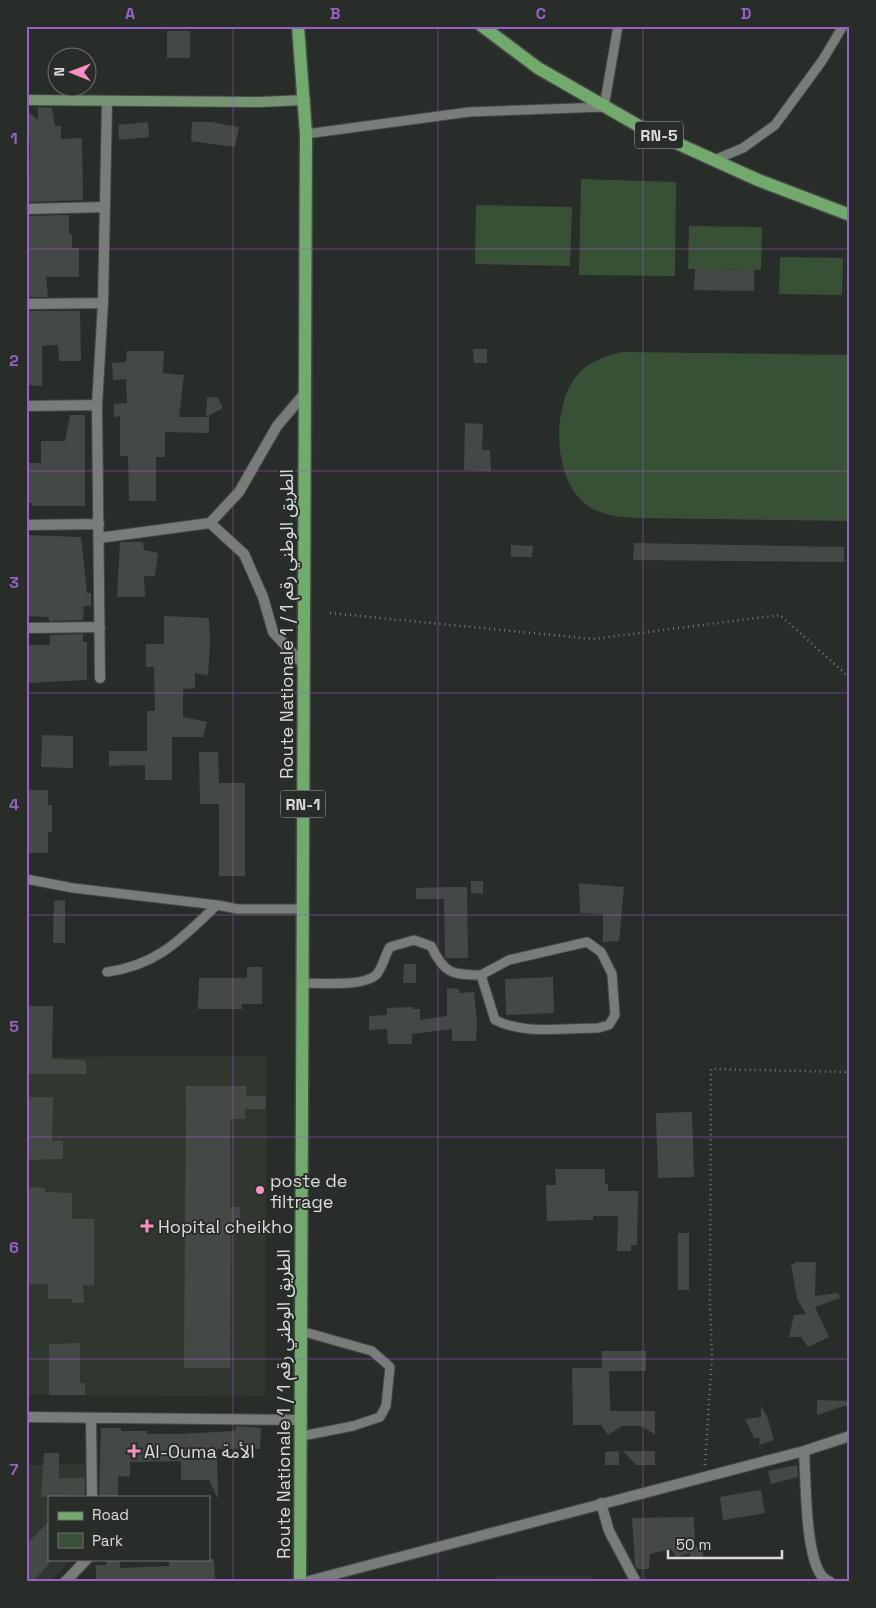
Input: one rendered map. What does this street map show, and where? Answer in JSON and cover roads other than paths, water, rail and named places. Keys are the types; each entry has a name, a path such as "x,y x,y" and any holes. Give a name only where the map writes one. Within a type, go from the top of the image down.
{"main road":[{"name":"Route Nationale 1 / الطريق الوطني رقم 1","path":"298,26 305,100 306,134 300,1582"},
{"name":"RN-5","path":"482,26 538,68 604,107 714,160 803,198 850,215"}],"street":[{"path":"26,100 260,102 305,100"},
{"path":"100,678 97,405 103,303 107,102"},
{"path":"26,209 105,207"},
{"path":"26,304 103,303"},
{"path":"99,538 210,523 239,492 277,426 305,393"},
{"path":"26,406 97,405"},
{"path":"210,523 244,554 260,590 273,632 304,664"},
{"path":"26,525 99,524"},
{"path":"26,628 100,627"},
{"path":"26,1417 302,1420"},
{"path":"91,1419 92,1496"},
{"path":"305,1582 804,1450 850,1436"},
{"path":"804,1450 811,1541 815,1563 822,1576 830,1582"},
{"path":"602,1502 609,1531 636,1582"},
{"path":"65,1582 86,1560"}],"lane":[{"path":"306,134 469,112 604,107 618,26"},
{"path":"714,160 742,148 775,124 822,61 844,26"},
{"path":"26,879 73,888 217,905 238,910 302,909"},
{"path":"107,972 131,968 170,949 217,905"},
{"path":"302,984 370,980 377,974 390,947 414,940 431,946 440,965 458,975 481,975 509,960 587,942 601,952 612,974 615,1015 609,1025 598,1028 521,1029 507,1026 495,1020 481,975"},
{"path":"301,1331 372,1351 390,1367 386,1406 380,1417 353,1426 302,1436"}],"place":[{"name":"poste de filtrage","path":"260,1190"},
{"name":"Hopital cheikho","path":"147,1226"},
{"name":"Al-Ouma الأمة","path":"134,1451"}]}
